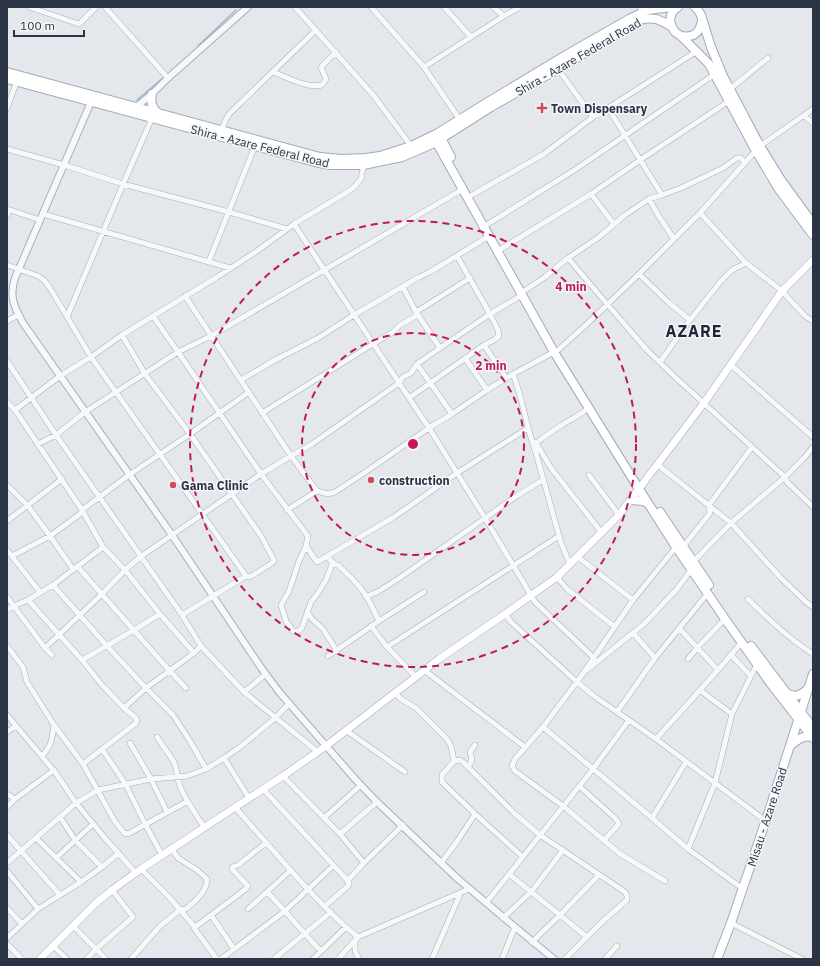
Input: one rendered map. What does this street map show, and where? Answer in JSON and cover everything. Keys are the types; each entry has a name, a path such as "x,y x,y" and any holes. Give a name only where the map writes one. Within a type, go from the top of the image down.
{"main road":[{"name":"Shira - Azare Federal Road","path":"7,79 91,102 222,130 320,157 364,162 453,131 491,107 558,69 641,10 671,7"},
{"path":"678,7 671,15 670,21 672,27 709,64 729,101 758,148 813,224"},
{"path":"695,7 702,14 711,47 723,76 778,188 813,235"},
{"path":"681,36 687,37 698,32 701,26 702,14"},
{"name":"Shira - Azare Federal Road","path":"7,72 136,107 155,116 255,146 331,165 402,156 423,148 460,120 586,48 640,20 646,18 659,20 672,27"},
{"path":"152,94 151,99 155,116"},
{"path":"453,131 448,140 447,154 463,189 588,408 680,547 725,619 771,684 800,717 813,728"},
{"path":"437,137 488,224 523,293"},
{"path":"423,148 447,154"},
{"path":"40,959 97,902 138,870 318,752 440,658 557,577 619,515 704,403 782,292 813,260"},
{"path":"556,351 640,488 647,503 680,547"},
{"path":"631,500 643,501 647,503"},
{"path":"692,566 785,692 813,738"},
{"name":"Misau - Azare Road","path":"717,959 743,889 813,674"},
{"path":"785,692 798,696 809,688"},
{"path":"791,745 800,738 813,738"}],"street":[{"path":"29,7 79,24 96,7"},
{"path":"105,7 168,78"},
{"path":"295,7 374,96 411,146"},
{"path":"371,7 424,67 460,120"},
{"path":"444,7 471,37"},
{"path":"494,7 504,16"},
{"path":"424,67 519,7"},
{"path":"136,107 152,94 244,8"},
{"path":"222,130 226,117 316,30"},
{"path":"472,195 544,154 593,117 597,116 697,51"},
{"path":"273,72 309,86 322,85 326,79 321,67 336,52"},
{"path":"730,89 768,58"},
{"path":"558,69 593,117"},
{"path":"488,224 576,169 715,74"},
{"path":"7,108 17,81"},
{"path":"501,249 591,194 729,101"},
{"path":"91,102 13,286 12,294 18,315 172,535 266,674 289,704 377,802 469,889 554,959"},
{"path":"608,108 662,195"},
{"path":"185,296 291,456 317,490 328,494 335,492 487,390 556,351 588,323 700,213 758,148 813,110"},
{"path":"67,317 123,184 155,116"},
{"path":"804,116 813,123"},
{"path":"209,261 255,146"},
{"path":"7,149 123,184 287,229"},
{"path":"45,648 140,557 261,474 312,444 399,383 403,377 411,374 417,364 523,293 568,258 599,237 625,215 649,199 681,188 723,168 738,158 741,158 745,163"},
{"path":"15,410 60,376 91,357 122,335 230,268 294,224 354,187 361,178 364,162"},
{"path":"38,444 56,435 85,412 178,352 211,336 463,189"},
{"path":"591,194 614,224"},
{"path":"649,199 674,239"},
{"path":"7,216 8,209 40,220"},
{"path":"700,213 746,263 782,292 805,316 813,321"},
{"path":"43,214 230,268"},
{"path":"294,224 429,428 514,565 535,602 594,658"},
{"path":"241,380 275,360 318,338 354,315 489,236"},
{"path":"409,398 499,336 498,330 490,314 457,256"},
{"path":"568,258 647,350 785,477 788,482 813,507"},
{"path":"660,362 690,320 721,281 732,270 746,263"},
{"path":"7,265 38,276 44,280 91,357 246,576"},
{"path":"639,274 668,302 690,320"},
{"path":"262,413 393,332 400,325 416,316 416,312 470,278"},
{"path":"402,287 416,312 440,348"},
{"path":"7,321 18,315"},
{"path":"153,316 261,474 308,536 306,546 299,561 289,591 281,605 286,621 293,631 297,632 302,628 311,602 326,580 333,562"},
{"path":"122,335 145,374 190,434 232,494 261,536 274,560 272,563 250,577 246,576 182,616"},
{"path":"484,345 506,378"},
{"path":"465,358 487,390"},
{"path":"7,361 56,435 202,646 244,692 318,752"},
{"path":"417,364 452,414"},
{"path":"731,365 813,437"},
{"path":"513,374 528,428 534,442 559,478 602,533"},
{"path":"12,556 50,536 80,514 82,510 128,474 190,434 249,392"},
{"path":"7,402 15,410 62,479 103,547 125,570 160,614 194,653"},
{"path":"534,442 588,408"},
{"path":"306,546 317,562 394,517 457,473 528,428"},
{"path":"534,442 561,543 570,564"},
{"path":"665,881 619,852 563,806 515,771 512,766 515,759 543,727 577,682 634,600 710,513 709,505 752,447"},
{"path":"582,675 645,623 677,589 692,566 732,523 785,477 813,447"},
{"path":"658,465 732,523 781,578 813,607"},
{"path":"589,475 619,515"},
{"path":"7,522 62,479"},
{"path":"366,597 398,579 518,495 543,480"},
{"path":"8,486 28,506 75,567 102,594 186,688"},
{"path":"288,510 317,490"},
{"path":"387,647 559,536"},
{"path":"7,610 28,600 53,585 103,547"},
{"path":"7,550 40,592"},
{"path":"328,556 329,559 338,565 357,584 379,621"},
{"path":"578,557 634,600"},
{"path":"557,577 568,589 615,627"},
{"path":"53,585 107,646 173,715 206,769"},
{"path":"328,656 424,592"},
{"path":"617,712 654,658 708,593"},
{"path":"7,596 45,648 52,655"},
{"path":"748,599 783,632 813,654"},
{"path":"28,600 82,660 102,685 136,718 136,723 83,764"},
{"path":"307,612 323,629 337,651"},
{"path":"82,660 160,614"},
{"path":"505,614 511,622 594,696 656,739 766,820"},
{"path":"688,659 725,619"},
{"path":"371,626 387,647 416,677"},
{"path":"679,628 718,670"},
{"path":"633,633 654,658"},
{"path":"656,739 742,642"},
{"path":"7,646 23,667 27,682 54,725 83,764 114,820 124,833 128,834 188,801"},
{"path":"124,708 146,688 202,646"},
{"path":"731,655 751,676"},
{"path":"688,849 715,783 732,714 757,664"},
{"path":"424,670 525,747"},
{"path":"244,692 266,674"},
{"path":"700,690 732,714"},
{"path":"395,693 401,699 416,708 447,739 451,746 454,761"},
{"path":"7,863 76,803 98,790 151,779 187,776 206,769 240,747 275,718 289,704"},
{"path":"7,715 54,770 76,803 93,824 119,853 169,897 194,926 217,959"},
{"path":"486,903 593,769 629,720"},
{"path":"42,756 52,741 54,725"},
{"path":"7,732 16,726"},
{"path":"543,727 688,849 743,889"},
{"path":"347,731 405,772"},
{"path":"157,737 174,762 179,784 204,827"},
{"path":"130,742 151,779 167,812"},
{"path":"468,767 472,762 470,752 475,745"},
{"path":"102,749 126,785 162,855"},
{"path":"224,758 249,798"},
{"path":"523,857 442,782 442,776 454,761 460,760 463,762 515,814 540,835 625,892 627,900 602,922 565,959"},
{"path":"652,818 686,762"},
{"path":"7,806 54,770"},
{"path":"283,776 340,834 364,863"},
{"path":"324,818 361,785"},
{"path":"579,786 616,819 619,824 604,840"},
{"path":"263,789 349,884 325,906"},
{"path":"7,794 15,799"},
{"path":"340,834 377,802"},
{"path":"235,807 308,889 356,939 355,951 359,959"},
{"path":"441,863 475,814"},
{"path":"60,817 75,840 102,867"},
{"path":"56,858 93,824"},
{"path":"347,881 403,825"},
{"path":"7,835 60,895"},
{"path":"36,838 81,882"},
{"path":"194,928 247,888 248,886 232,869 232,867 238,865 266,843"},
{"path":"131,959 160,926 180,910 186,909 200,896 208,882 208,879 178,858 171,848"},
{"path":"503,918 532,891 563,850"},
{"path":"7,938 38,909 81,882 119,853"},
{"path":"221,959 285,911 333,866"},
{"path":"248,909 291,870"},
{"path":"7,871 38,909"},
{"path":"509,874 532,891 587,937"},
{"path":"532,942 599,875"},
{"path":"338,959 356,939 469,889"},
{"path":"87,959 96,949 134,917 112,890"},
{"path":"267,892 321,951"},
{"path":"432,959 461,892"},
{"path":"7,908 22,924"},
{"path":"274,959 331,912"},
{"path":"211,915 234,949"},
{"path":"731,923 802,959"},
{"path":"73,926 106,959"},
{"path":"313,959 346,927"},
{"path":"502,959 515,927"},
{"path":"7,944 22,959"},
{"path":"54,946 67,959"},
{"path":"605,959 617,946"}],"waterway":[{"path":"198,46 236,10"},
{"path":"137,100 163,78"}],"place":[{"name":"Town Dispensary","path":"542,108"},
{"name":"construction","path":"371,480"},
{"name":"Gama Clinic","path":"173,485"}],"district":[{"name":"AZARE","path":"694,331"}]}
